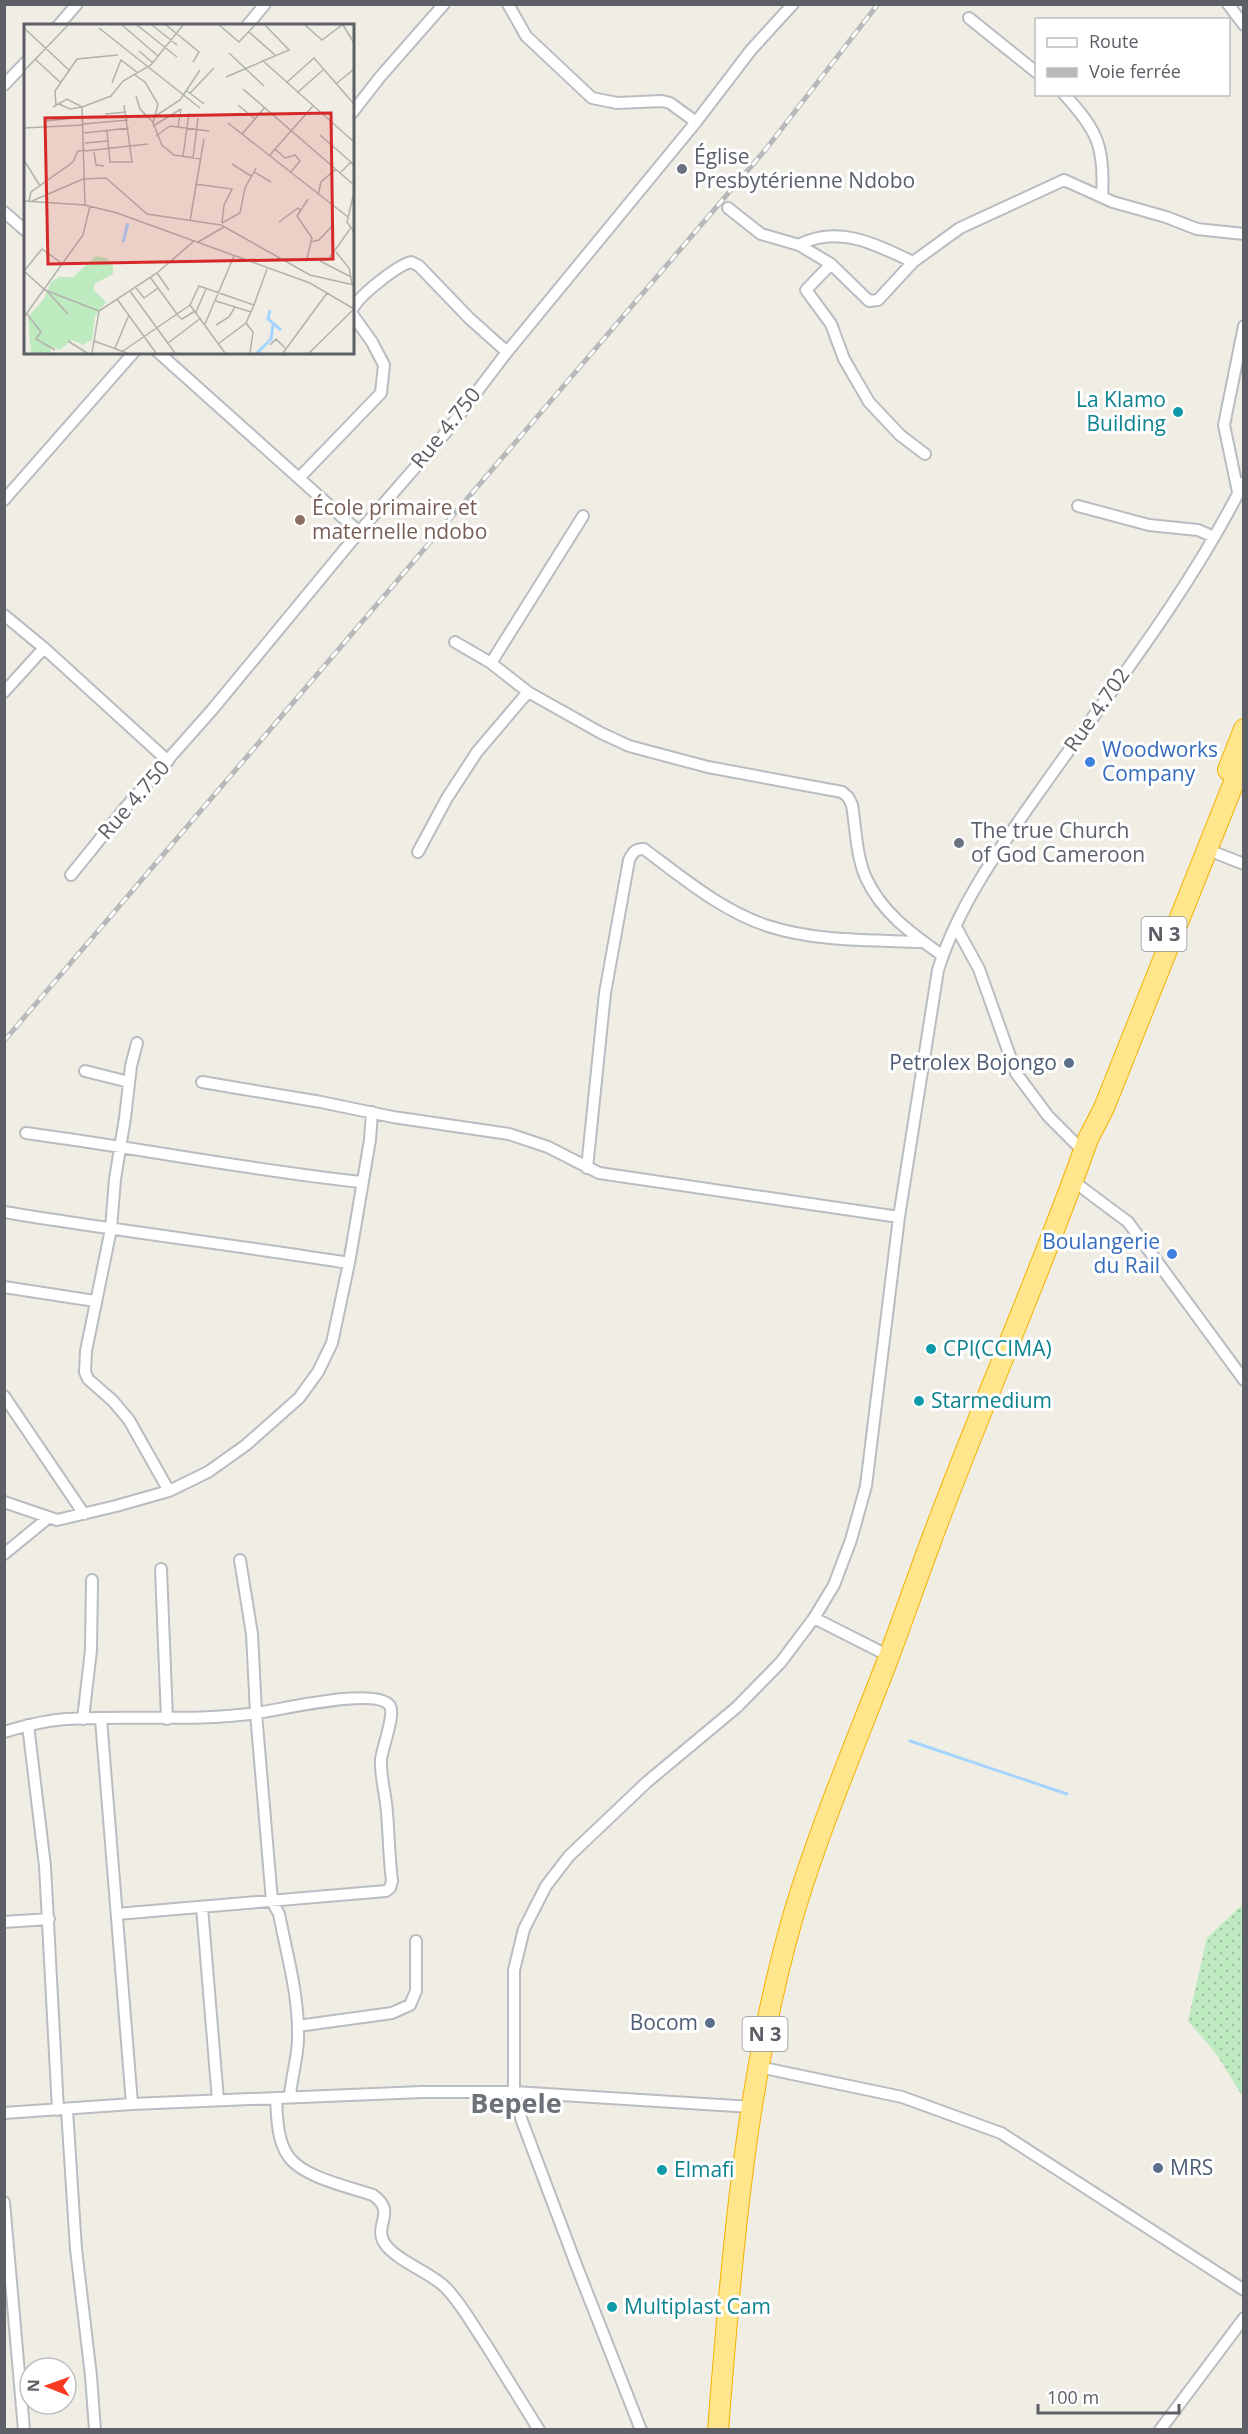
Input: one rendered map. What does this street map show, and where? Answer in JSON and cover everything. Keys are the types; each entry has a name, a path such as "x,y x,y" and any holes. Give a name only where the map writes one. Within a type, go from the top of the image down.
{"highway":[{"name":"N 3","path":"1072,1181 1085,1145 1104,1108 1208,850 1237,764 1244,729"},
{"name":"N 3","path":"1085,1145 1094,1106 1237,764"},
{"path":"889,1656 947,1498 1010,1345 1072,1181"},
{"name":"N 3","path":"718,2430 734,2237 752,2107 773,1995 797,1904 819,1834 889,1656"}],"street":[{"path":"60,24 77,4"},
{"path":"249,24 265,4"},
{"path":"354,110 444,4"},
{"path":"508,4 526,36 592,98 617,103 662,101 670,103 696,122"},
{"name":"Rue 4.750","path":"71,875 125,808 168,761 359,532 447,431 507,352 696,122 751,50 793,4"},
{"path":"1228,4 1244,25"},
{"path":"969,18 1035,71"},
{"path":"4,85 24,64"},
{"path":"1066,96 1084,116 1101,151 1102,197"},
{"path":"728,208 761,234 799,244 831,264 869,301 874,302 913,261 960,228 1059,182 1068,181 1102,197 1197,229 1244,234"},
{"path":"4,212 24,229"},
{"path":"799,244 824,236 850,237 869,242 913,261"},
{"path":"354,305 375,285 411,262 419,266 469,318 507,352"},
{"path":"831,264 806,290 831,324 844,359 869,402 900,435 925,454"},
{"path":"299,478 381,393 384,365 354,315"},
{"path":"1238,492 1224,425 1244,326"},
{"path":"4,500 132,354"},
{"path":"160,354 359,532"},
{"name":"Rue 4.702","path":"641,2430 522,2121 514,2092 514,1970 524,1929 546,1886 569,1856 616,1811 737,1707 781,1662 814,1618 834,1585 851,1540 866,1486 899,1217 938,970 943,956 956,927 1007,836 1125,671 1214,537 1244,482"},
{"path":"1078,506 1149,525 1198,530 1214,537"},
{"path":"491,663 583,516"},
{"path":"4,615 44,648 168,761"},
{"path":"455,642 491,663 528,692 628,746 708,767 842,792 852,805 865,876 879,899 904,929 943,956"},
{"path":"4,692 44,648"},
{"path":"418,852 447,798 477,752 528,692"},
{"path":"586,1168 605,993 629,860 633,852 644,849 699,889 744,917 770,927 837,938 923,942"},
{"path":"1208,850 1244,864"},
{"path":"956,927 979,969 1016,1072 1048,1116 1085,1145"},
{"path":"136,1043 111,1229 86,1351 86,1376 113,1401 129,1420 169,1491"},
{"path":"85,1071 129,1082"},
{"path":"202,1082 509,1134 548,1147 586,1168 610,1175 899,1217"},
{"path":"6,1500 57,1520 169,1491 208,1472 227,1459 272,1424 299,1398 318,1372 332,1343 349,1263 361,1182 370,1140 372,1112"},
{"path":"26,1133 121,1145 290,1174 361,1182"},
{"path":"1072,1181 1128,1222 1244,1380"},
{"path":"4,1212 349,1263"},
{"path":"4,1287 95,1301"},
{"path":"4,1396 84,1514"},
{"path":"4,1554 48,1518"},
{"path":"240,1560 252,1634 256,1713 272,1901 279,1914 297,2003 297,2055 291,2076 290,2097"},
{"path":"161,1569 168,1719"},
{"path":"83,1719 91,1650 92,1580"},
{"path":"814,1618 889,1656"},
{"path":"4,1732 28,1725 65,1719 168,1719 256,1713 328,1700 365,1699 387,1703 391,1708 392,1716 383,1743 381,1763 387,1813 390,1888 386,1891 117,1914"},
{"path":"101,1719 132,2104"},
{"path":"28,1725 49,1919 63,2110 95,2430"},
{"path":"202,1906 218,2100"},
{"path":"4,1922 49,1919"},
{"path":"298,2026 392,2013 410,2005 416,1991 416,1941"},
{"path":"759,2067 902,2097 1001,2133 1244,2290"},
{"path":"4,2113 132,2104 422,2091 514,2092 752,2107"},
{"path":"276,2098 281,2137 288,2156 302,2170 373,2195 383,2202 386,2212 381,2232 385,2244 410,2264 443,2285 455,2299 539,2430"},
{"path":"4,2202 24,2430"},
{"path":"1160,2430 1244,2318"}],"green space":[{"path":"1243,1904 1243,2097 1215,2052 1188,2021 1207,1938"}],"waterway":[{"path":"910,1741 1067,1794"}],"railway":[{"path":"4,1041 766,149 878,4"}],"place":[{"name":"Église Presbytérienne Ndobo","path":"682,169"},
{"name":"La Klamo Building","path":"1178,412"},
{"name":"École primaire et maternelle ndobo","path":"300,520"},
{"name":"Woodworks Company","path":"1090,762"},
{"name":"The true Church of God Cameroon","path":"959,843"},
{"name":"Petrolex Bojongo","path":"1069,1063"},
{"name":"Boulangerie du Rail","path":"1172,1254"},
{"name":"CPI(CCIMA)","path":"931,1349"},
{"name":"Starmedium","path":"919,1401"},
{"name":"Bocom","path":"710,2023"},
{"name":"MRS","path":"1158,2168"},
{"name":"Elmafi","path":"662,2170"},
{"name":"Multiplast Cam","path":"612,2307"}],"district":[{"name":"Bepele","path":"516,2104"}]}
